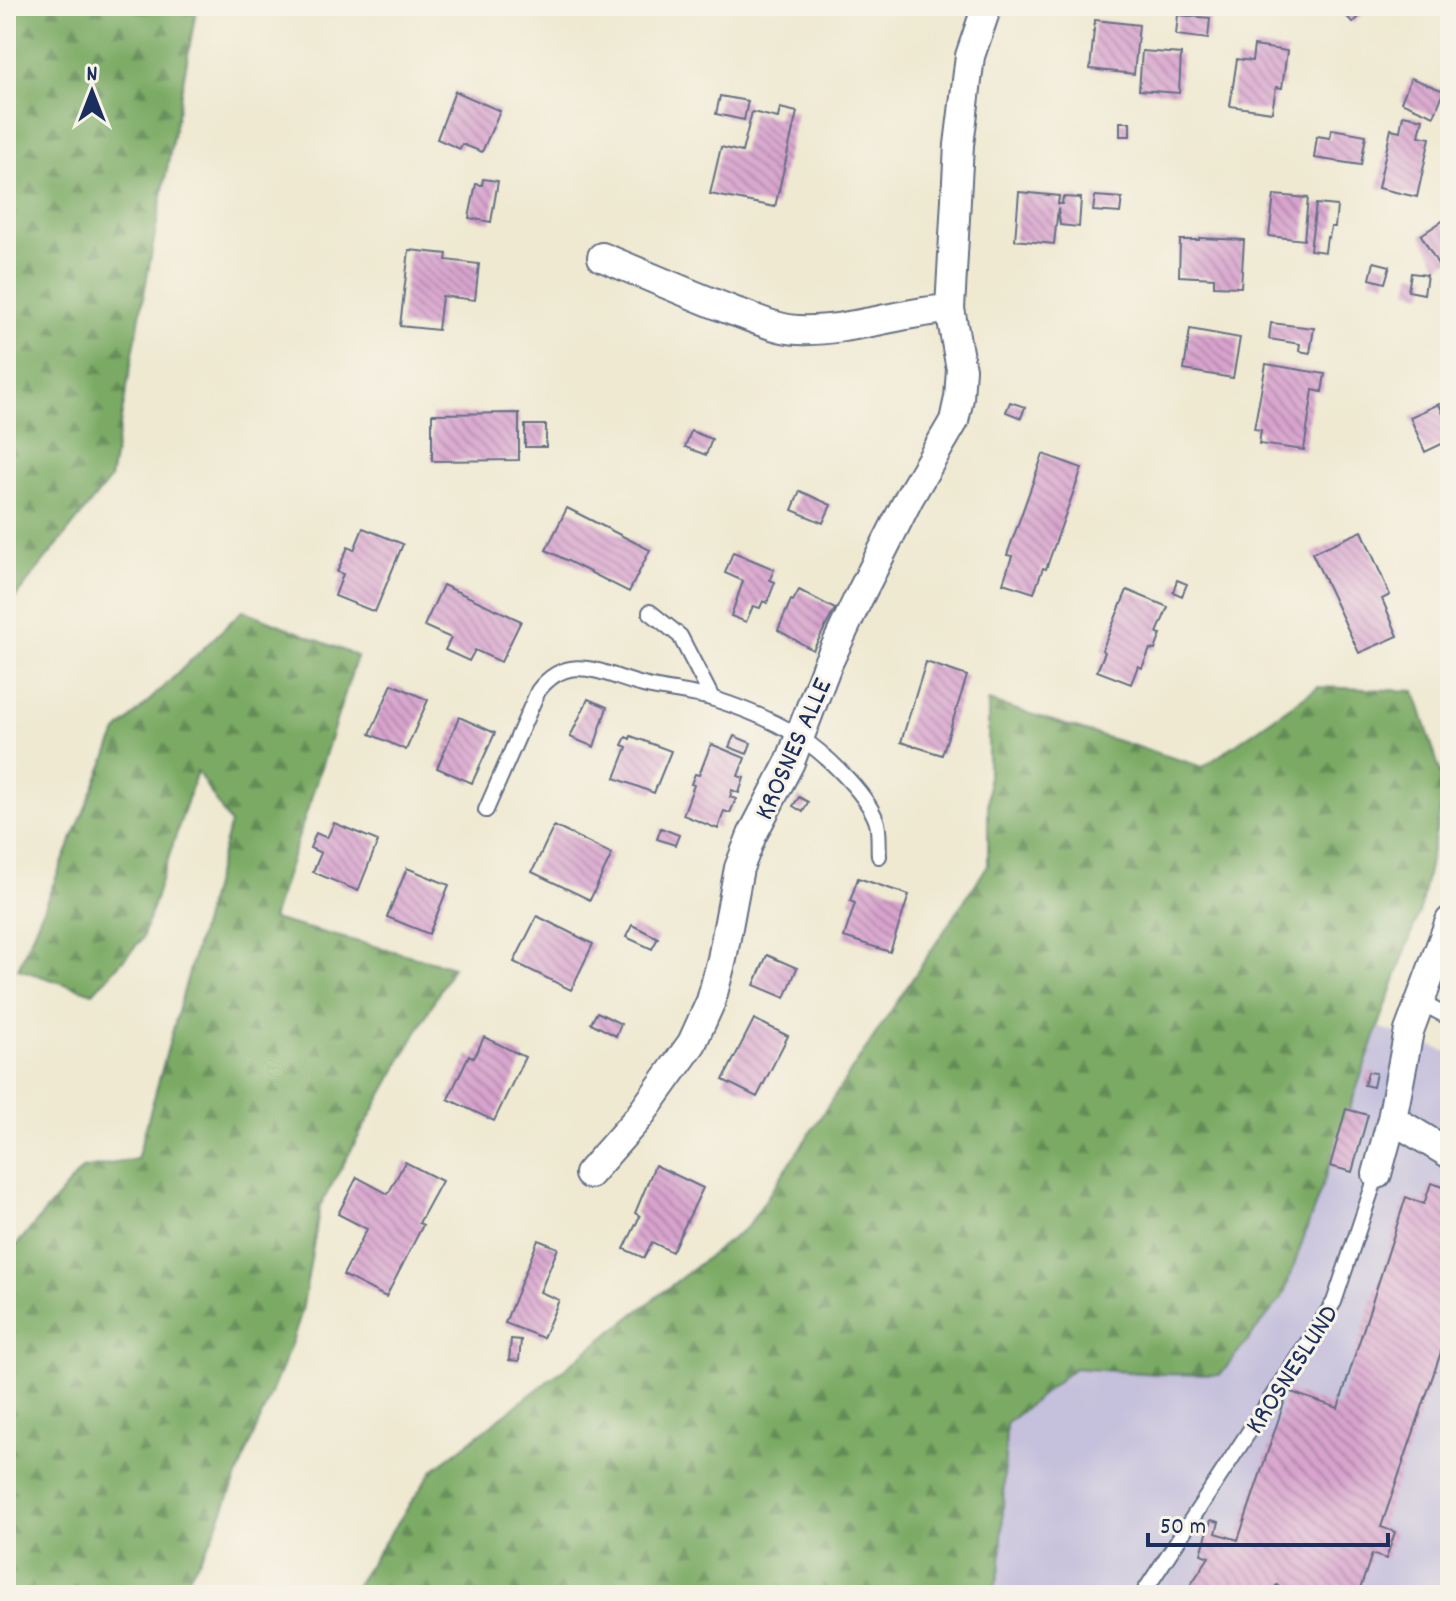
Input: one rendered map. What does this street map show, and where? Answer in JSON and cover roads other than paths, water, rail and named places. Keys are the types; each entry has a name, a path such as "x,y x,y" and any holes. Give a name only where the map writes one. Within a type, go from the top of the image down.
{"street":[{"name":"KROSNES ALLE","path":"589,1174 639,1117 692,1043 711,1001 739,868 752,835 790,762 798,736 857,601 909,498 954,421 961,369 950,309 959,145 970,56 987,6"},
{"path":"602,257 728,309 768,324 796,330 828,329 923,310 950,309"},
{"name":"KROSNESLUND","path":"1377,1174 1392,1119 1409,1031 1450,921"},
{"path":"1392,1119 1450,1154"}],"lane":[{"path":"650,612 680,636 712,698"},
{"path":"486,810 538,691 560,672 585,668 643,685 712,698 798,736 844,775 868,804 878,821 879,856"},
{"path":"1418,1001 1450,1018"},
{"name":"KROSNESLUND","path":"1142,1595 1334,1302 1377,1174"}]}
